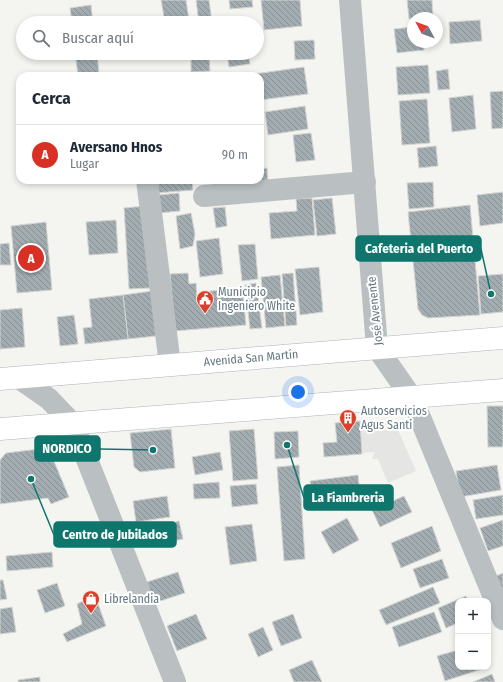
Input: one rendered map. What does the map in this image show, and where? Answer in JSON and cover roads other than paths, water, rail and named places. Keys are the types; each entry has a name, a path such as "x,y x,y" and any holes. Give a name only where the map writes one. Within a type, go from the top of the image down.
{"main road":[{"name":"Avenida San Martín","path":"10,378 503,338"},
{"path":"0,429 503,390"}],"street":[{"name":"José Avenente","path":"350,0 377,348 412,398 503,619"},
{"path":"204,196 365,182"},
{"path":"147,184 170,365"},
{"path":"10,378 49,399 73,424 175,682"}],"place":[{"name":"Aversano Hnos","path":"31,258"},
{"name":"Cafeteria del Puerto","path":"491,294"},
{"name":"Municipio Ingeniero White","path":"205,314"},
{"name":"Autoservicios Agus Santi","path":"348,433"},
{"name":"La Fiambreria","path":"287,445"},
{"name":"NORDICO","path":"153,450"},
{"name":"Centro de Jubilados","path":"31,479"},
{"name":"Librelandia","path":"91,614"}]}
